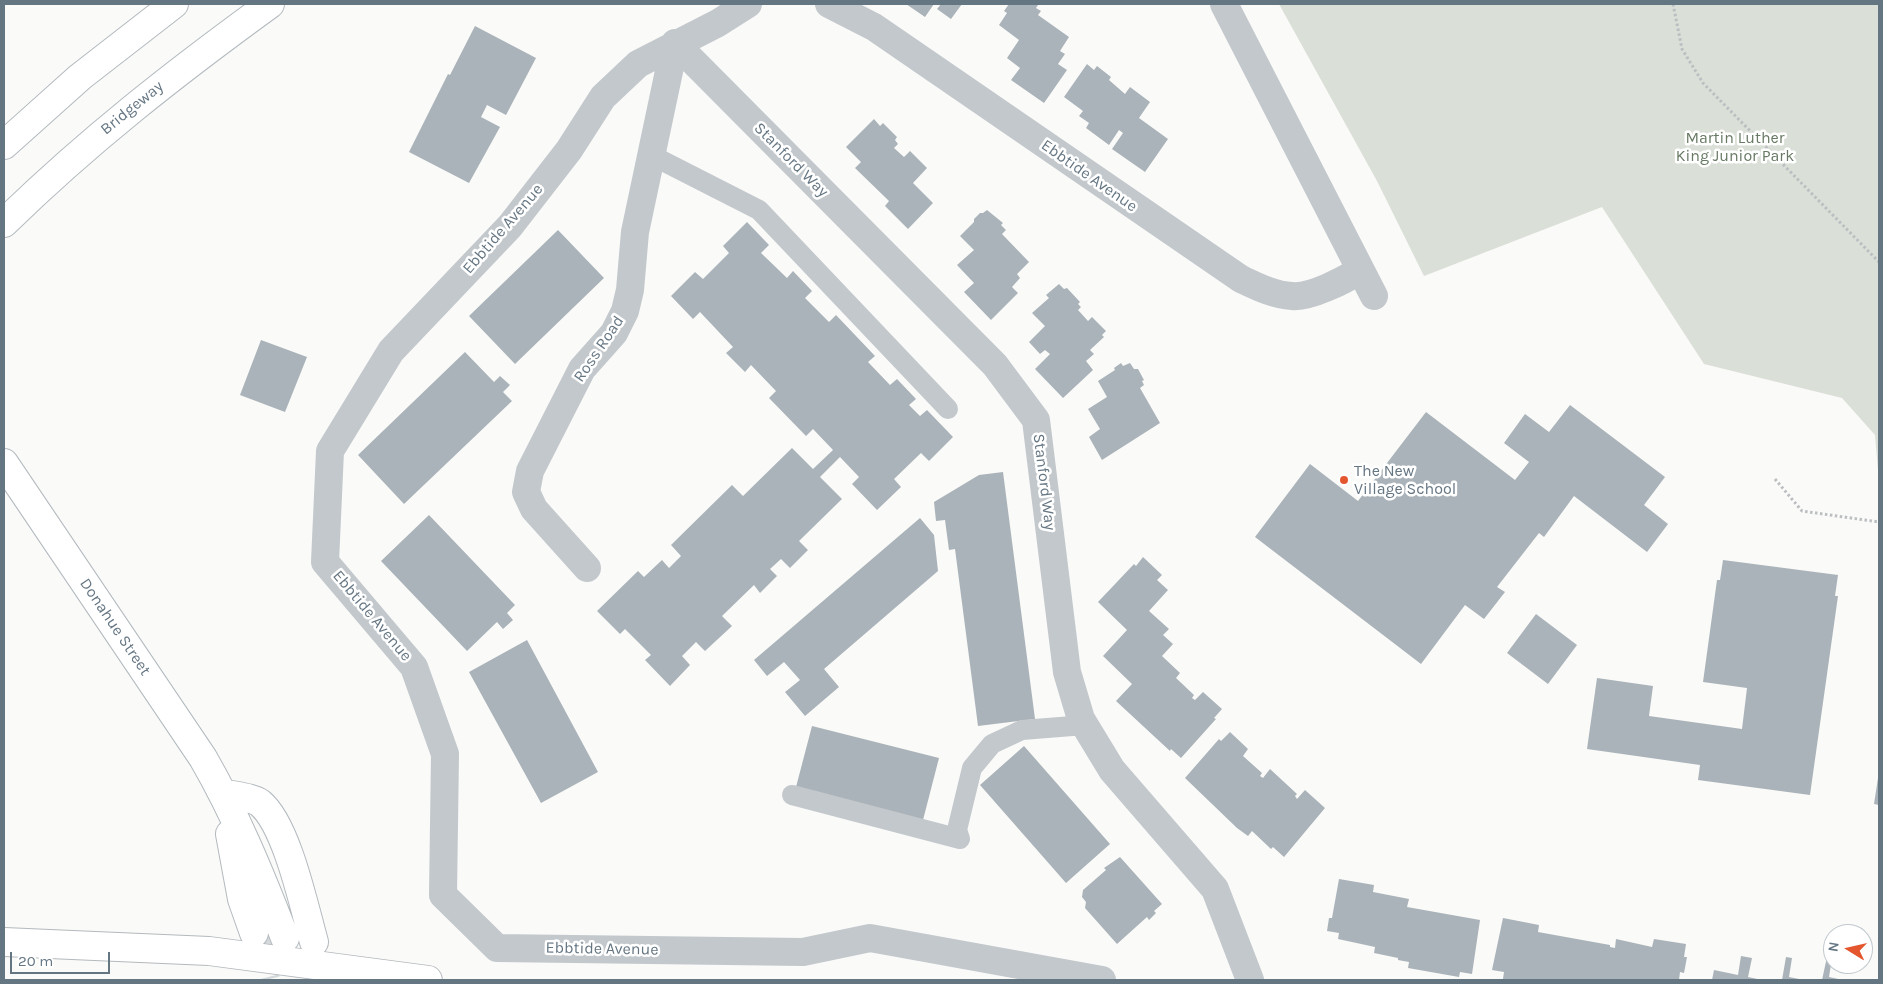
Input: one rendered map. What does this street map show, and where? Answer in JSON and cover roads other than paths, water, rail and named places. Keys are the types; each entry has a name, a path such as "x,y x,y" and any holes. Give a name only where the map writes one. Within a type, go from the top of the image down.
{"main road":[{"path":"4,145 80,77 174,4"},
{"name":"Bridgeway","path":"4,223 110,125 162,83 270,4"},
{"name":"Donahue Street","path":"4,463 197,750 223,793 265,887 285,938"},
{"path":"223,793 259,802 276,823 295,875 314,942"},
{"name":"Donahue Street","path":"223,793 242,899 254,933"},
{"path":"4,942 209,951 428,980"}],"street":[{"name":"Ebbtide Avenue","path":"748,4 638,64 603,97 569,150 510,226 391,351 330,451 325,562 414,667 445,754 443,895 497,948 803,952 870,938 1102,980"},
{"name":"Ebbtide Avenue","path":"829,4 874,27 1241,279 1269,292 1294,297 1338,284 1360,270"},
{"path":"1224,4 1374,296"},
{"name":"Ross Road","path":"587,568 534,509 526,492 530,471 582,369 614,333 625,311 630,290 635,232 653,156 675,43"},
{"name":"Stanford Way","path":"675,43 995,365 1036,420 1066,672 1081,719 1112,770 1215,889 1250,980"}],"lane":[{"path":"653,156 759,210 948,408"},
{"path":"792,795 960,839 957,830 972,768 992,744 1022,730 1085,725"}],"tunnel":[{"path":"255,937 266,980"}],"place":[{"name":"The New Village School","path":"1344,480"}],"park label":[{"name":"Martin Luther King Junior Park","path":"1735,147"}]}
